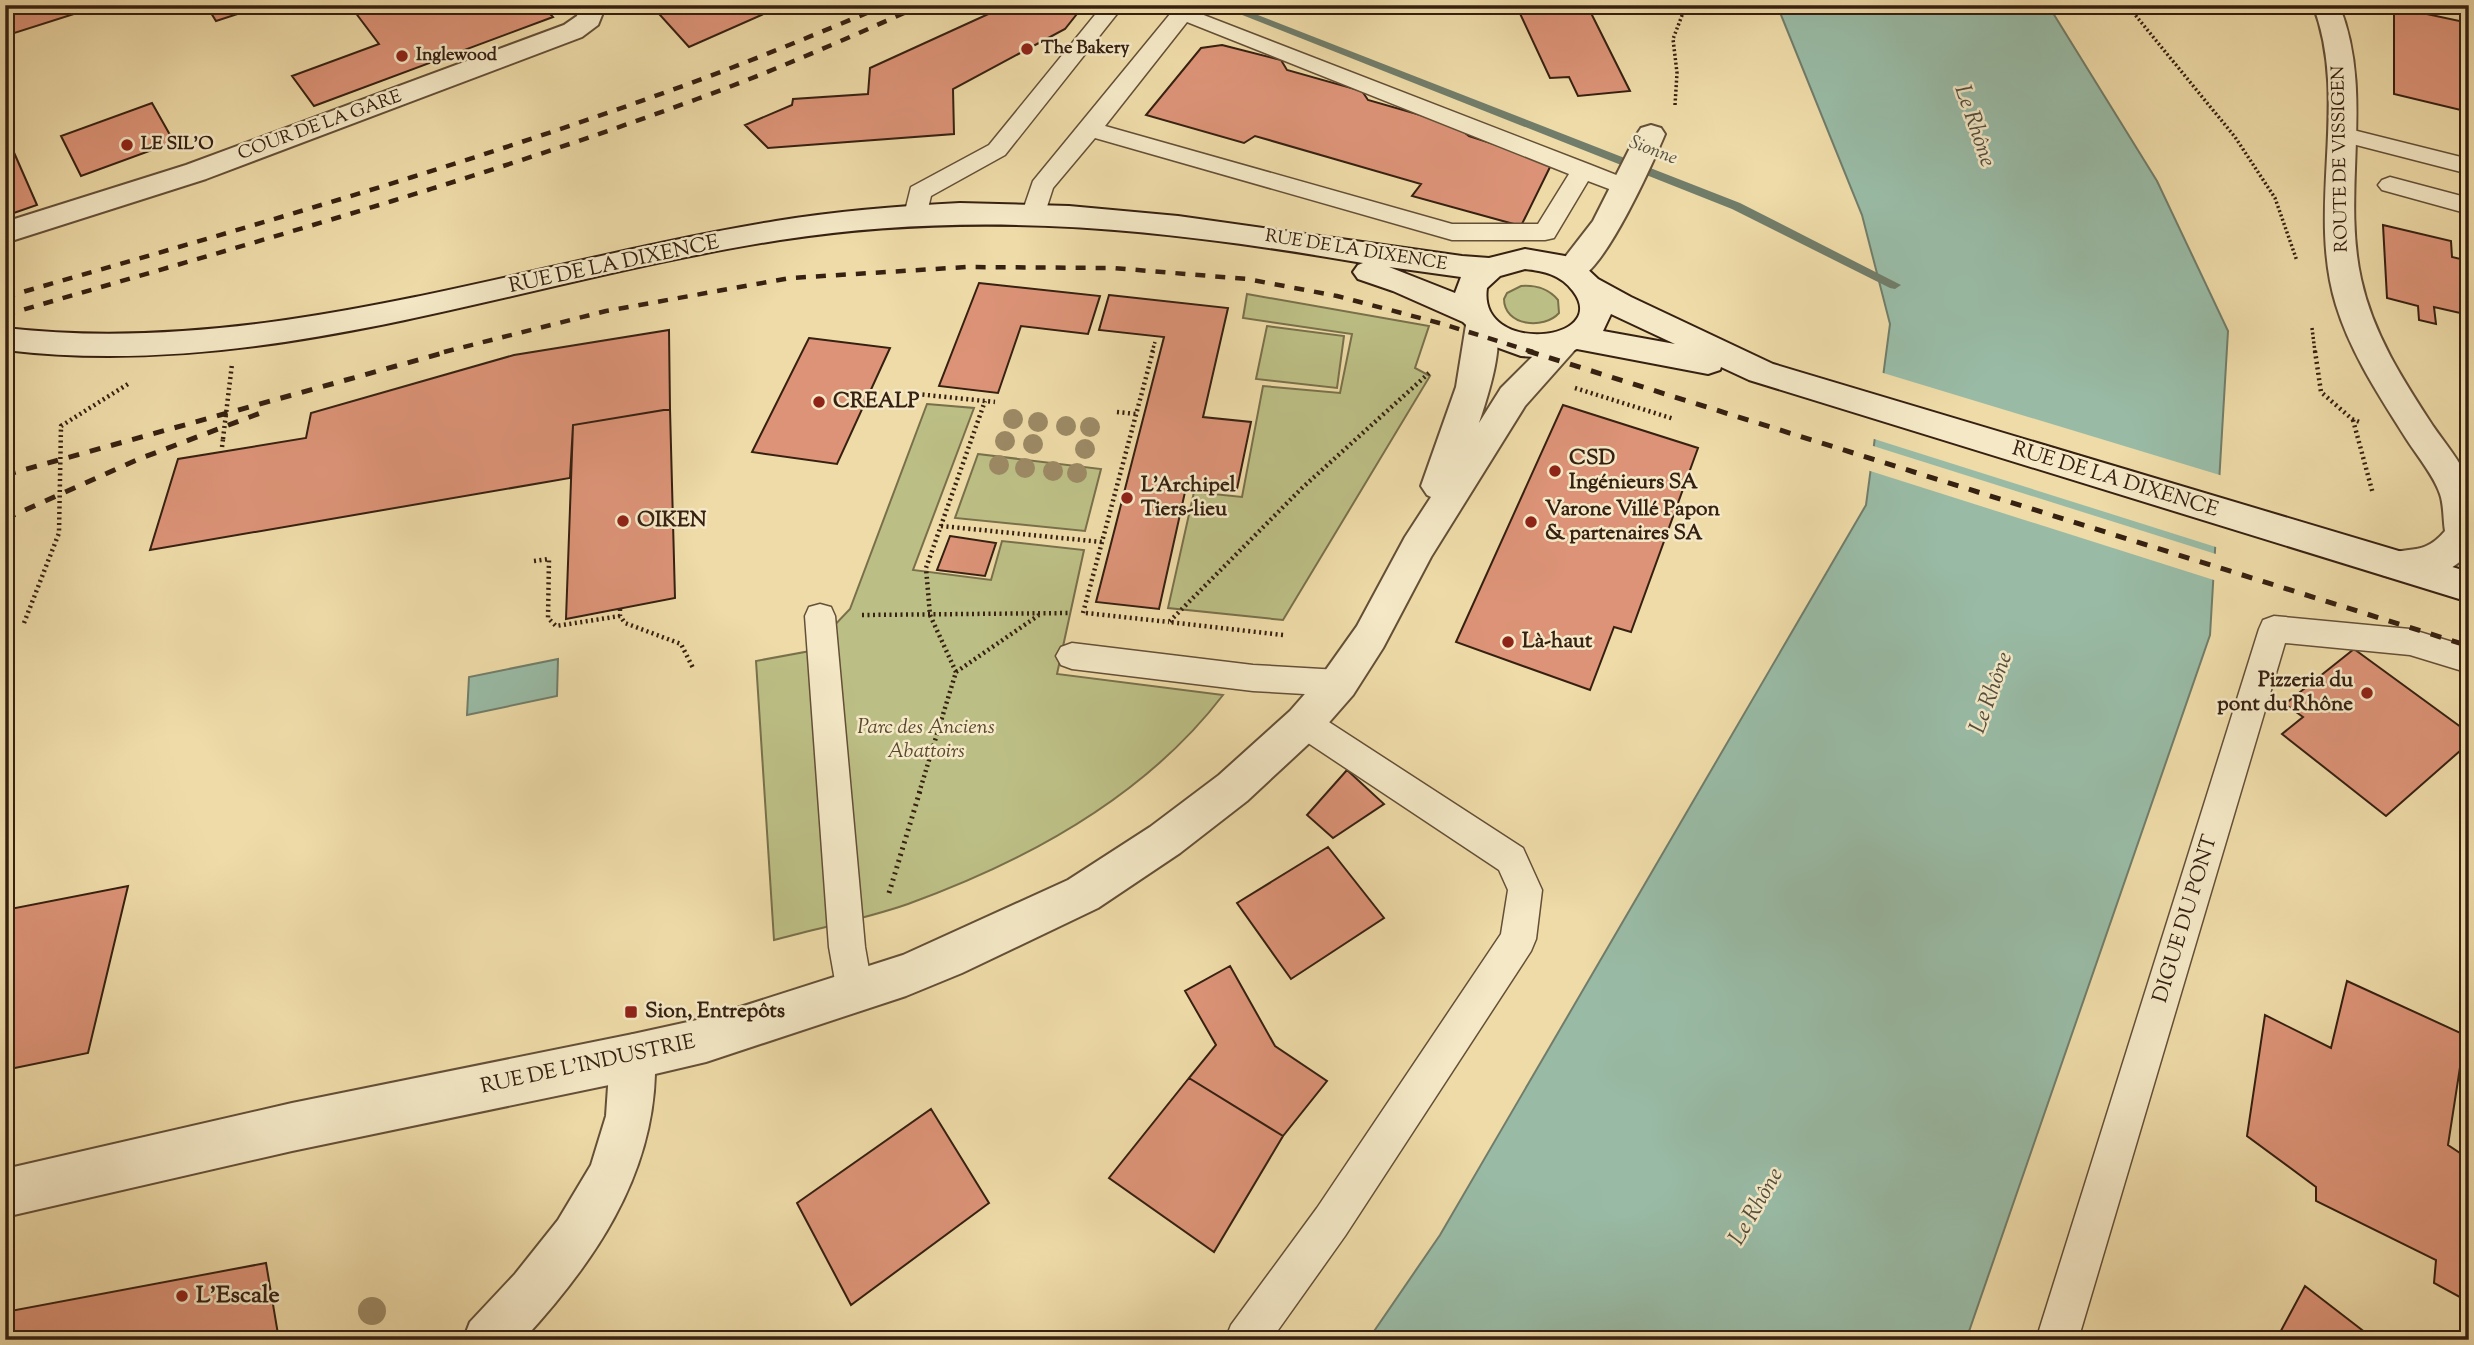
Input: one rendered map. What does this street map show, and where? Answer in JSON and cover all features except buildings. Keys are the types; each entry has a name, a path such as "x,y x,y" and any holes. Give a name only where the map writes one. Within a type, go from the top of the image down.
{"street":[{"name":"ROUTE DE VISSIGEN","path":"2326,5 2341,63 2341,250 2350,305 2399,403 2463,501 2463,534 2449,555 2418,565 2396,565"},
{"name":"COUR DE LA GARE","path":"5,233 196,172 573,31 591,12"},
{"path":"1580,279 1584,256 1637,163"},
{"name":"RUE DE LA DIXENCE","path":"5,339 96,346 194,343 335,325 738,238 851,220 916,215 1034,213 1226,231 1412,261 1487,268"},
{"name":"RUE DE LA DIXENCE","path":"1226,231 1404,283 1477,319"},
{"path":"1504,261 1546,261 1580,279 1597,302 1595,317 1586,331 1571,341 1541,347 1507,341 1477,319 1468,298 1474,279 1487,268 1504,261"},
{"name":"RUE DE LA DIXENCE","path":"1580,279 1620,305 1769,374"},
{"name":"RUE DE L'INDUSTRIE","path":"1418,547 1475,385 1482,346 1477,319"},
{"name":"RUE DE LA DIXENCE","path":"1571,341 1769,374 2469,587"},
{"name":"RUE DE L'INDUSTRIE","path":"5,1193 292,1127 706,1040 855,992 946,958 1083,894 1165,840 1223,795 1304,723 1339,683 1370,637 1418,547 1513,397 1542,364 1571,341"},
{"path":"488,1340 568,1250 612,1173 629,1117 633,1057"}],"lane":[{"path":"916,215 920,192 997,150 1114,5"},
{"path":"1034,213 1042,186 1183,13 1583,170 1637,163"},
{"path":"1090,129 1452,232 1545,232 1583,170"},
{"path":"2340,134 2469,167"},
{"path":"2390,185 2469,206"},
{"path":"820,616 847,947 855,992"},
{"name":"DIGUE DU PONT","path":"2057,1340 2274,629 2410,642 2469,660"},
{"path":"1072,656 1253,678 1339,683"},
{"path":"1246,1340 1331,1222 1518,939 1525,890 1511,859 1304,723"}],"path":[{"path":"1276,13 1298,5"},
{"path":"1637,163 1674,112 1677,73 1673,39 1686,5"},
{"path":"2127,5 2235,137 2276,198 2301,272"},
{"path":"2311,324 2321,392 2352,419 2433,453"},
{"path":"1083,613 1155,342"},
{"path":"222,447 232,364"},
{"path":"1168,622 1302,488 1432,370"},
{"path":"24,623 59,533 61,426 136,379"},
{"path":"1566,386 1674,419"},
{"path":"917,394 995,402"},
{"path":"957,672 930,615 926,568 985,401"},
{"path":"1116,412 1136,414"},
{"path":"2352,419 2373,494"},
{"path":"941,526 1102,542"},
{"path":"534,561 549,559 548,618 556,626 620,616"},
{"path":"620,609 620,616 625,623 681,644 693,668"},
{"path":"820,616 1083,613 1283,635"},
{"path":"888,897 957,672 1040,614"}],"green space":[{"path":"1521,286 1546,290 1558,300 1559,313 1544,322 1526,323 1517,320 1510,315 1504,299 1507,293"},
{"path":"1247,294 1429,326 1415,368 1430,376 1283,620 1168,608 1194,492 1242,497 1263,386 1340,393 1352,334 1243,318"},
{"path":"1267,326 1344,336 1337,388 1256,379"},
{"name":"Parc des Anciens Abattoirs","path":"927,404 974,408 913,570 991,580 1002,541 1084,550 1057,674 1223,695 1192,732 1158,765 1081,822 1039,846 996,868 908,904 774,940 756,661 810,651 850,609"},
{"path":"978,454 1101,469 1085,531 955,518"}],"water":[{"name":"Le Rhône","path":"1777,5 2048,5 2157,181 2228,331 2210,635 1966,1340 1368,1340 1440,1235 1866,505 1890,324 1862,215"},
{"path":"558,659 557,696 467,715 469,677"}],"pier":[{"path":"1880,372 2223,476 2219,548 1871,438"},
{"path":"1870,445 2219,555 2217,581 1867,470"}],"waterway":[{"name":"Sionne","path":"1222,5 1736,206 1895,285"}],"railway":[{"path":"5,297 339,200 505,148 696,81 886,5"},
{"path":"5,315 353,213 612,130 754,77 922,5"},
{"path":"444,352 606,311 790,278 967,267 1113,268 1247,279 1337,296 1443,324 1533,352"},
{"path":"5,475 450,351"},
{"path":"1528,351 2469,646"},
{"path":"5,519 139,459 263,412"}],"place":[{"name":"The Bakery","path":"1027,49"},
{"name":"Inglewood","path":"402,56"},
{"name":"LE SIL'O","path":"127,145"},
{"name":"CREALP","path":"819,402"},
{"name":"CSD Ingénieurs SA","path":"1555,471"},
{"name":"L'Archipel Tiers-lieu","path":"1127,498"},
{"name":"OIKEN","path":"623,521"},
{"name":"Varone Villé Papon & partenaires SA","path":"1531,522"},
{"name":"Là-haut","path":"1508,642"},
{"name":"Pizzeria du pont du Rhône","path":"2367,693"},
{"name":"Sion, Entrepôts","path":"631,1012"},
{"name":"L'Escale","path":"182,1296"}]}
